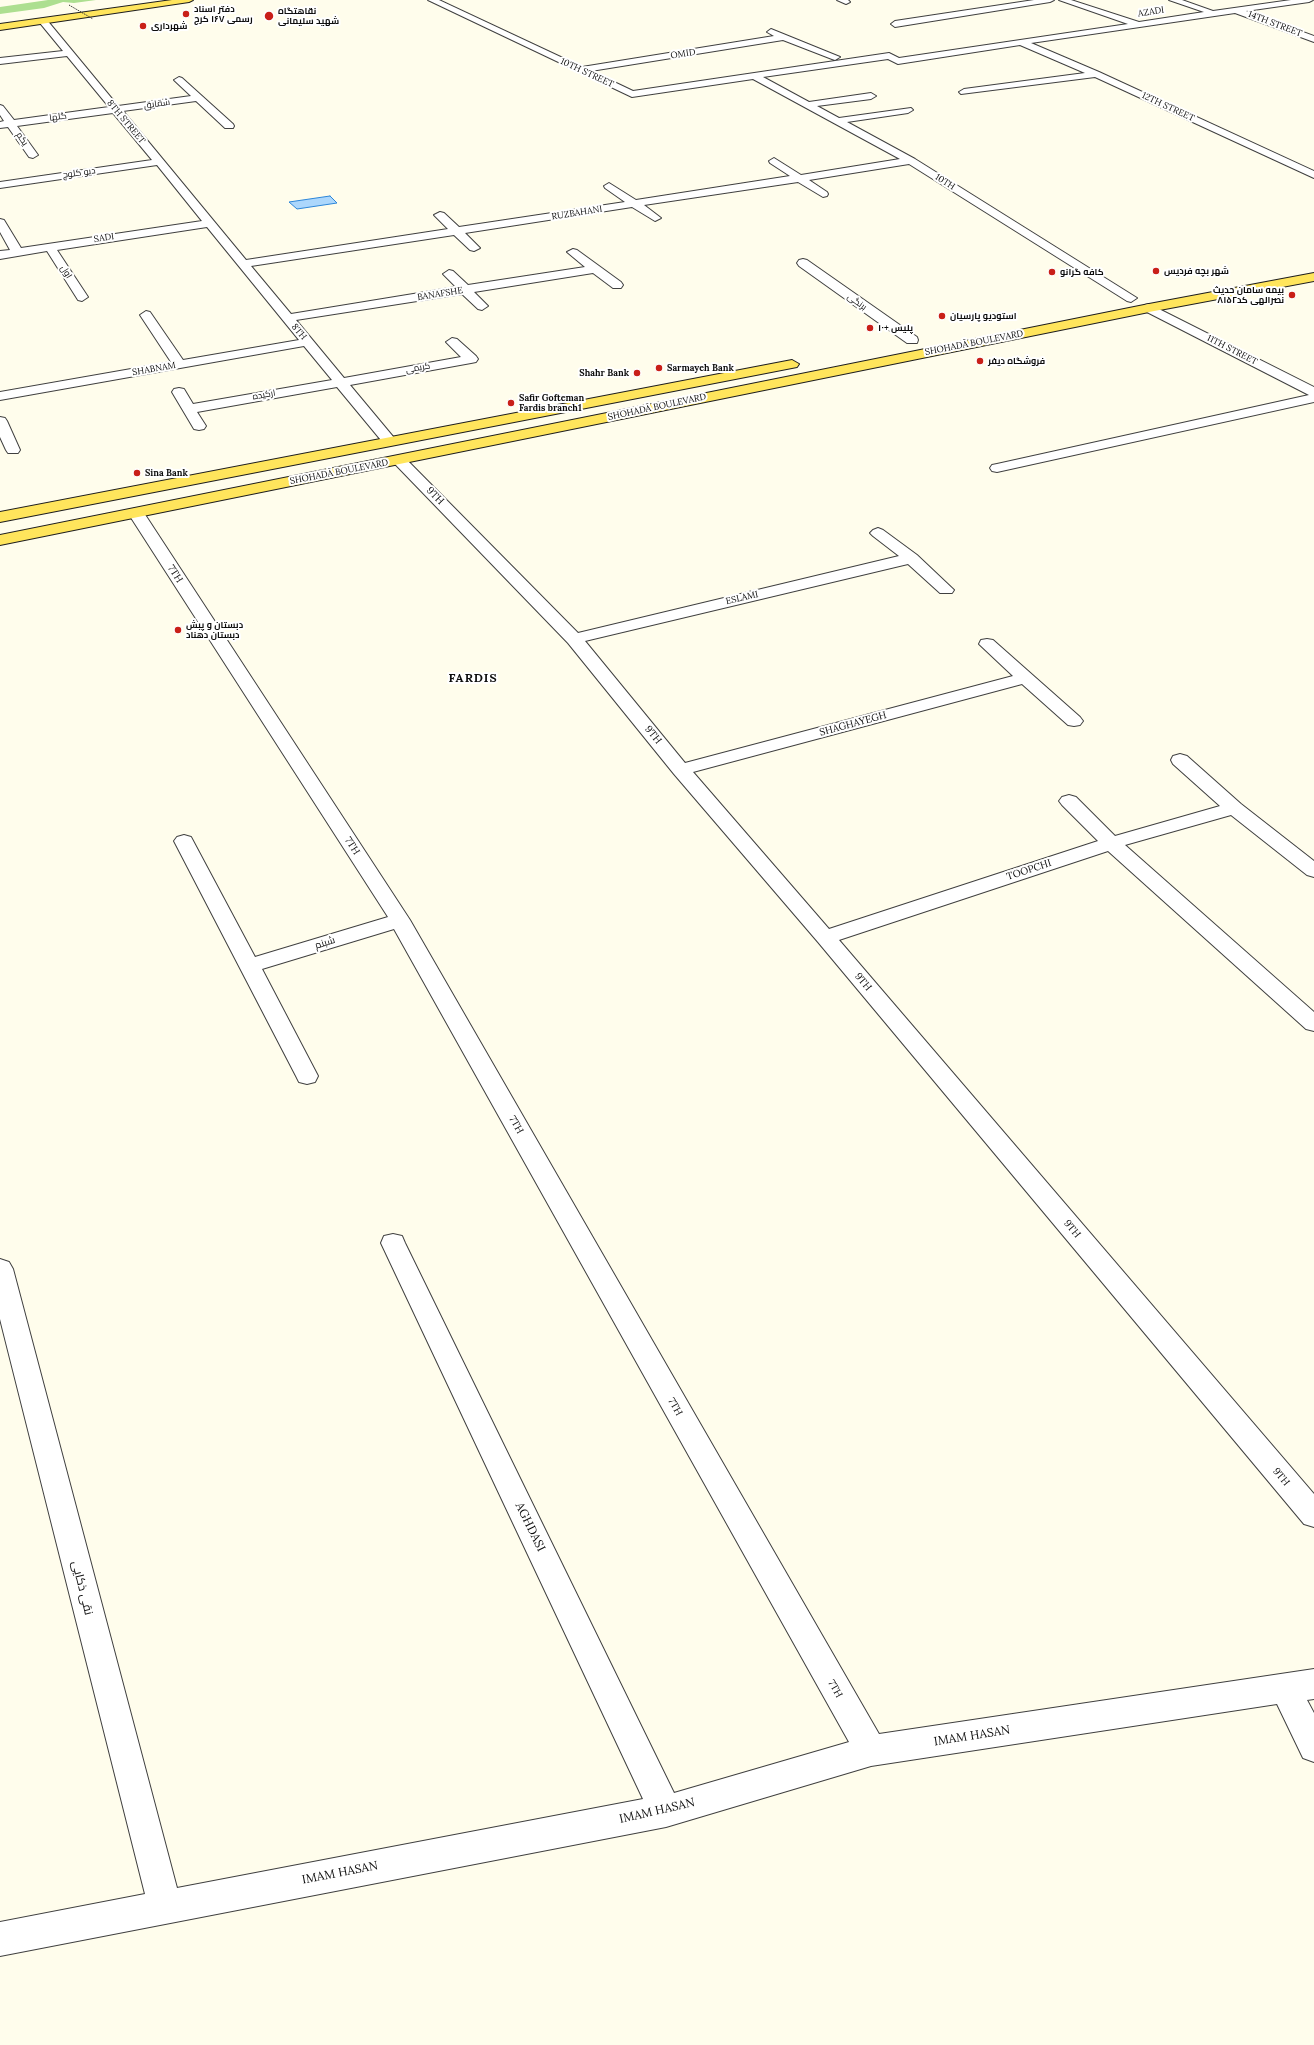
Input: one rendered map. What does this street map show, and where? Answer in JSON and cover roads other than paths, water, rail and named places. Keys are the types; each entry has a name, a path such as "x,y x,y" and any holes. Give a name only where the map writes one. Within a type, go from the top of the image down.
{"main road":[{"path":"0,27 189,0"},
{"path":"1108,303 1314,264"},
{"name":"SHOHADĀ BOULEVARD","path":"0,517 394,451 1314,277"},
{"name":"SHOHADĀ BOULEVARD","path":"897,343 928,337"},
{"name":"SHOHADĀ BOULEVARD","path":"0,540 136,513 394,451 805,362"}],"street":[{"name":"10TH STREET","path":"432,0 632,94 754,76"},
{"path":"895,24 1050,0"},
{"path":"1063,0 1138,24"},
{"path":"1173,0 1214,12"},
{"name":"AZADI","path":"754,76 888,56 898,61 1214,12 1236,10 1289,1 1309,0"},
{"path":"981,1 1019,14"},
{"name":"14TH STREET","path":"1236,10 1314,39"},
{"path":"884,20 913,32"},
{"name":"8TH STREET","path":"43,21 208,223"},
{"path":"760,27 835,57"},
{"name":"OMID","path":"581,70 785,37"},
{"name":"12TH STREET","path":"1020,42 1096,74 1314,175"},
{"path":"0,62 69,53"},
{"path":"964,92 1096,74"},
{"name":"10TH","path":"754,76 911,161 1131,298"},
{"path":"179,80 229,126"},
{"path":"807,105 870,96"},
{"name":"شقایق","path":"115,109 199,98"},
{"name":"یکم","path":"0,108 12,123 33,155"},
{"name":"گلها","path":"0,125 115,109"},
{"path":"837,121 908,110"},
{"path":"774,161 823,194"},
{"name":"RUZBAHANI","path":"243,264 911,161"},
{"name":"دیو کلوچ","path":"0,185 159,162"},
{"path":"609,186 655,218"},
{"path":"440,215 474,248"},
{"path":"0,222 18,252"},
{"name":"SADI","path":"0,256 208,223"},
{"name":"8TH","path":"208,223 288,318 394,451"},
{"name":"اول","path":"50,247 82,297"},
{"path":"573,252 593,269 617,285"},
{"name":"برنگی","path":"803,263 912,340"},
{"name":"BANAFSHE","path":"288,318 593,269"},
{"path":"449,274 482,306"},
{"name":"11TH STREET","path":"1149,308 1314,392"},
{"path":"146,315 180,365"},
{"name":"SHABNAM","path":"0,396 307,342"},
{"name":"کریمی","path":"339,382 471,359 452,342"},
{"name":"ارکیده","path":"190,409 339,382"},
{"path":"179,392 199,426"},
{"path":"997,468 1314,398"},
{"path":"0,421 13,450"},
{"name":"9TH","path":"394,451 574,639 681,770 825,937 1314,1515"},
{"name":"7TH","path":"136,513 400,920 871,1751"},
{"path":"878,533 911,558 946,590"},
{"name":"ESLAMI","path":"574,639 911,558"},
{"path":"987,644 1074,721"},
{"name":"SHAGHAYEGH","path":"681,770 1025,678"},
{"path":"1180,760 1234,808 1314,871"},
{"path":"1069,801 1111,843 1314,1024"},
{"name":"TOOPCHI","path":"825,937 1111,843 1234,808"},
{"path":"184,840 307,1076"},
{"name":"شبنم","path":"249,966 400,920"},
{"name":"AGHDASI","path":"393,1243 666,1811"},
{"name":"نقی ذکایی","path":"0,1269 165,1906"},
{"path":"1300,1687 1314,1747"},
{"name":"IMAM HASAN","path":"0,1939 165,1906 666,1811 871,1751 1300,1687"}],"water":[{"path":"330,196 337,203 297,209 289,202"}],"place":[{"name":"دفتر اسناد رسمی ۱۶۷ کرج","path":"186,14"},
{"name":"نقاهتگاه شهید سلیمانی","path":"269,16"},
{"name":"شهرداری","path":"143,26"},
{"name":"شهر بچه فردیس","path":"1156,271"},
{"name":"کافه گرانو","path":"1052,272"},
{"name":"بیمه سامان حدیث نصرالهی کد۸۱۵۲","path":"1292,295"},
{"name":"استودیو پارسیان","path":"942,316"},
{"name":"پلیس +۱۰","path":"870,328"},
{"name":"فروشگاه دیفر","path":"980,361"},
{"name":"Sarmayeh Bank","path":"659,368"},
{"name":"Shahr Bank","path":"637,373"},
{"name":"Safir Gofteman Fardis branch1","path":"511,403"},
{"name":"Sina Bank","path":"137,473"},
{"name":"دبستان و پبش دبستان دهناد","path":"178,630"}],"district":[{"name":"FARDIS","path":"473,679"}]}
